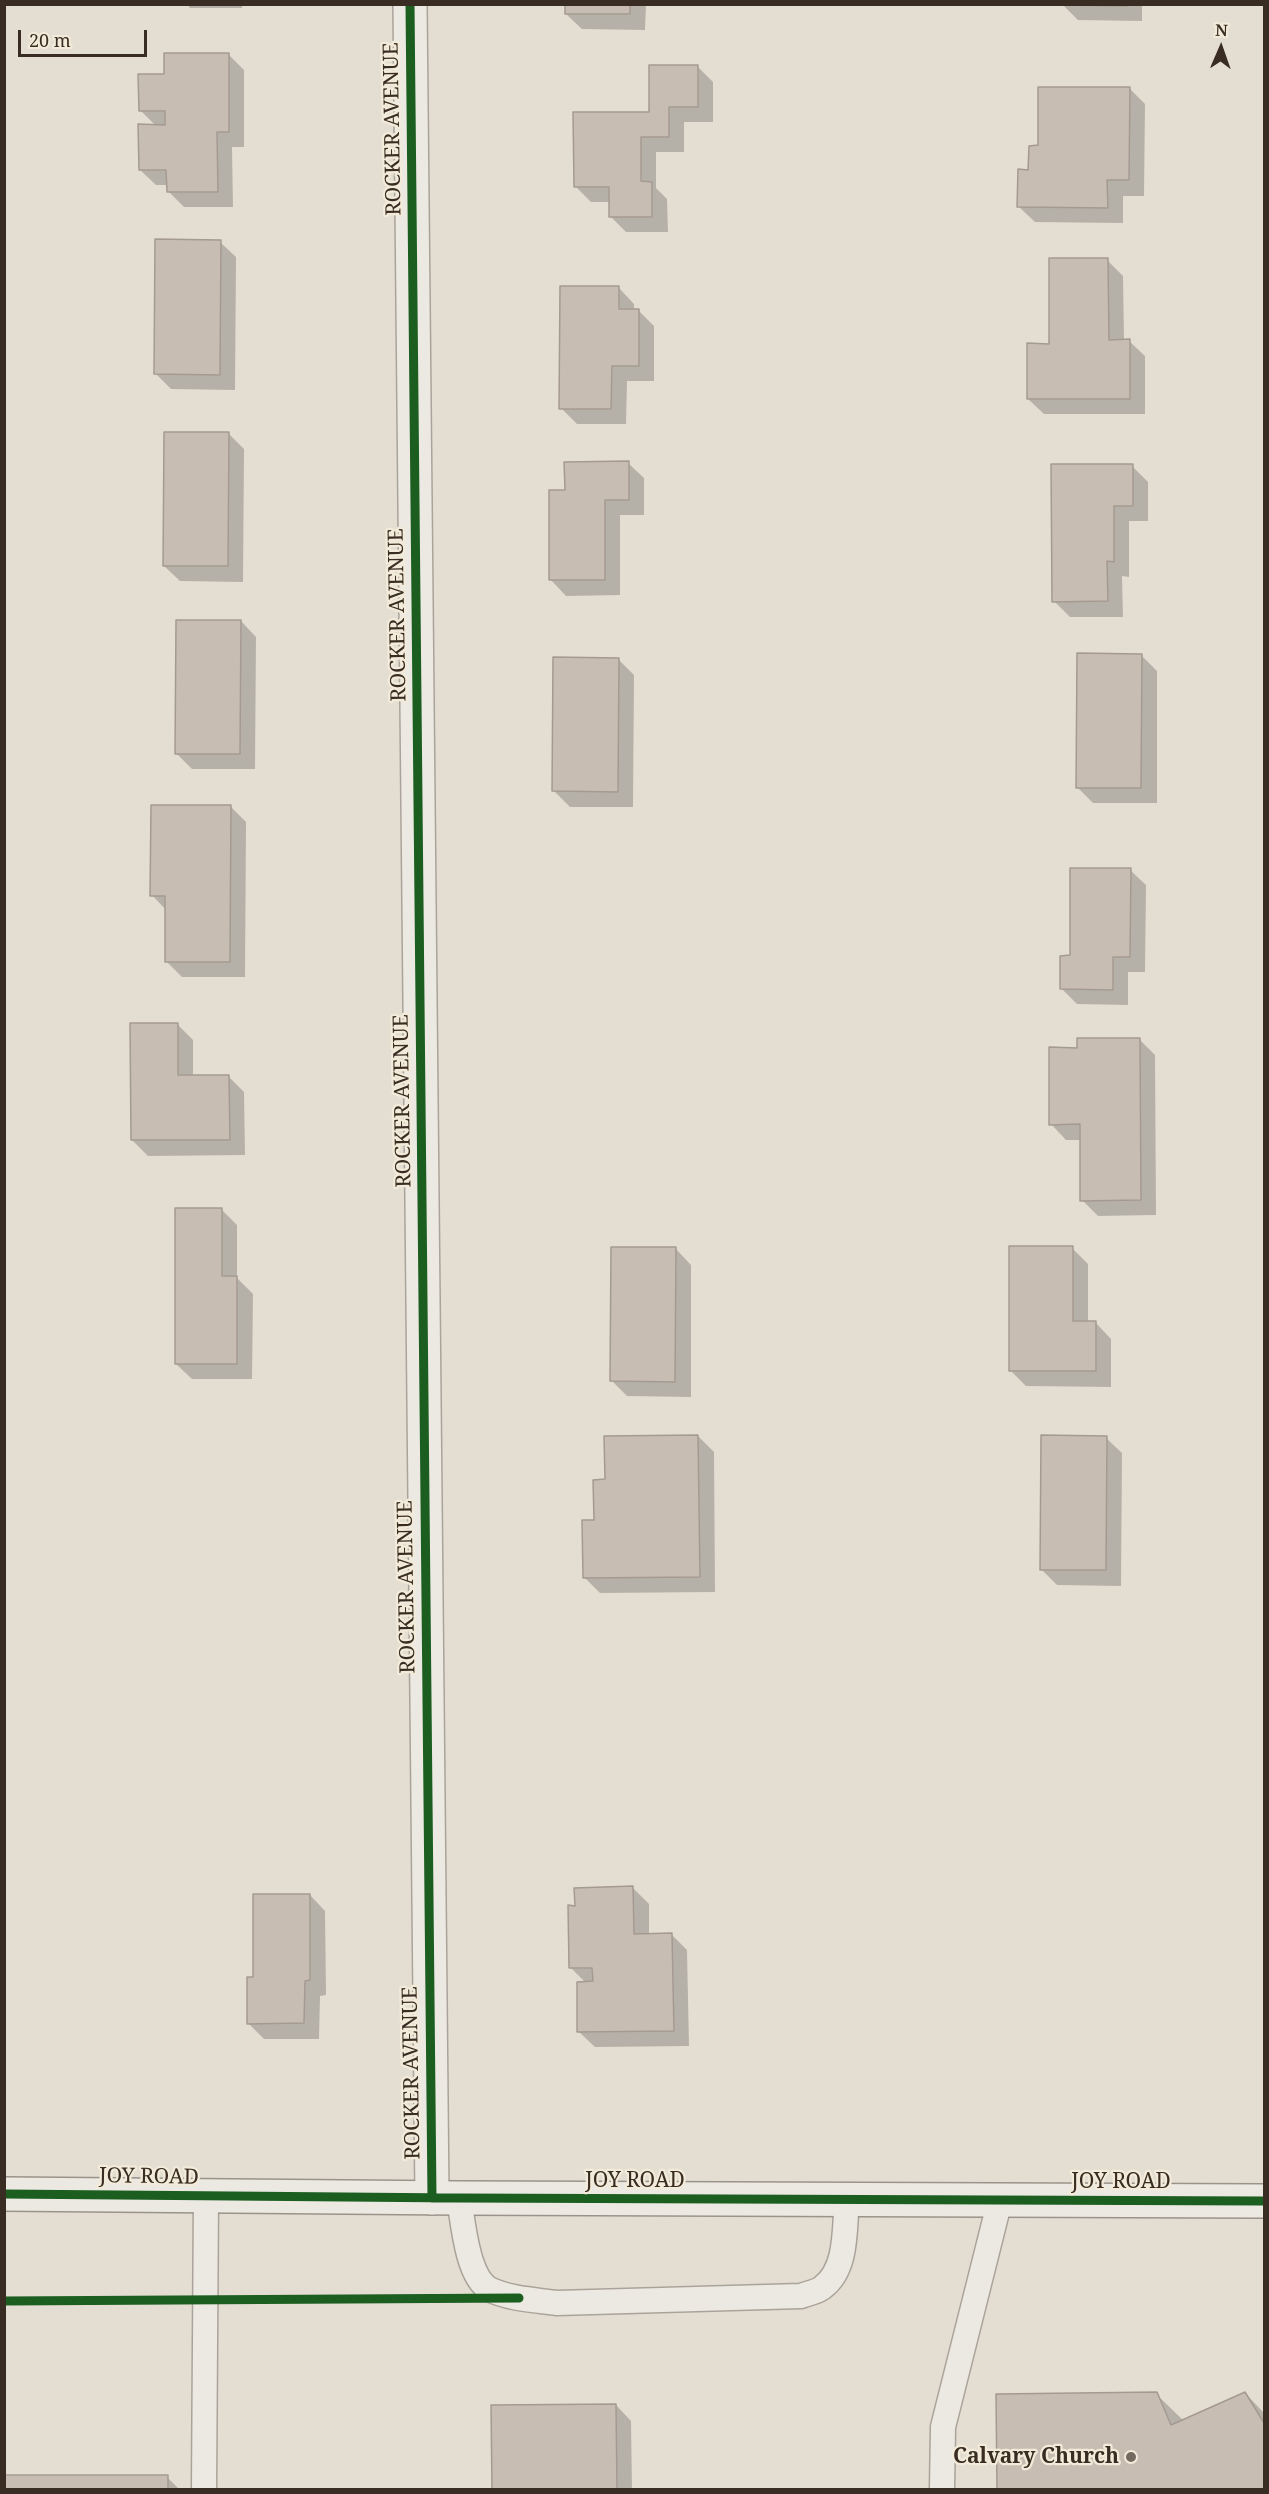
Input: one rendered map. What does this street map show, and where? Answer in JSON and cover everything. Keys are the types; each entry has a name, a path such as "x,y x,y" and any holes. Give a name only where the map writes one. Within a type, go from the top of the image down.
{"street":[{"name":"ROCKER AVENUE","path":"410,4 445,2198"},
{"name":"JOY ROAD","path":"4,2194 847,2200 1264,2200"}],"lane":[{"path":"204,2490 206,2196"},
{"path":"445,2198 469,2259 487,2288 519,2298 557,2303 801,2296 822,2288 836,2274 841,2259 847,2200"},
{"path":"942,2490 943,2427 1000,2200"}],"building":[{"path":"565,4 630,4 630,14 565,14"},
{"path":"1127,4 1127,6 1061,5"},
{"path":"164,53 229,53 229,132 217,132 218,192 167,192 166,170 139,170 138,124 165,125 165,111 139,111 138,74 164,74"},
{"path":"649,65 698,65 698,107 669,107 669,137 641,137 641,181 652,182 652,217 609,217 609,187 574,187 573,112 649,112"},
{"path":"1038,87 1130,87 1129,180 1107,180 1108,208 1017,207 1018,169 1028,170 1029,146 1038,145"},
{"path":"155,239 221,240 220,375 154,374"},
{"path":"1049,258 1108,258 1109,340 1130,339 1130,399 1027,399 1027,343 1049,344"},
{"path":"560,286 619,286 619,309 639,309 639,366 612,366 611,409 559,409"},
{"path":"164,432 229,432 228,566 163,566"},
{"path":"629,461 629,500 605,500 605,580 549,580 549,490 565,490 564,462"},
{"path":"1051,464 1133,464 1133,506 1114,506 1114,562 1107,561 1108,601 1052,602"},
{"path":"176,620 241,620 240,754 175,754"},
{"path":"1077,653 1142,654 1141,788 1076,788"},
{"path":"553,657 619,658 618,792 552,791"},
{"path":"151,805 231,805 230,962 165,962 165,896 150,896"},
{"path":"1070,868 1131,868 1130,957 1113,957 1113,990 1060,989 1060,956 1070,955"},
{"path":"130,1023 178,1023 178,1075 229,1075 230,1140 131,1140"},
{"path":"1077,1038 1140,1038 1141,1200 1080,1201 1080,1124 1049,1125 1049,1047 1077,1048"},
{"path":"175,1208 222,1208 222,1276 237,1276 237,1364 175,1364"},
{"path":"1009,1246 1073,1246 1073,1321 1096,1321 1096,1371 1009,1371"},
{"path":"611,1247 676,1247 675,1382 610,1381"},
{"path":"698,1435 700,1577 583,1578 582,1520 594,1520 593,1480 605,1479 604,1436"},
{"path":"1041,1435 1107,1436 1106,1570 1040,1570"},
{"path":"633,1886 634,1934 672,1933 674,2031 577,2032 577,1982 593,1981 592,1968 569,1968 568,1905 575,1906 574,1888"},
{"path":"253,1894 310,1894 310,1980 305,1981 304,2023 247,2024 247,1977 253,1977"},
{"name":"Calvary Church","path":"1157,2392 1171,2425 1245,2392 1264,2423 1264,2490 997,2490 996,2394"},
{"path":"616,2404 617,2490 492,2490 491,2405"},
{"path":"4,2475 168,2475 168,2490 4,2490"}],"cycle path":[{"path":"410,4 432,2198"},
{"path":"4,2194 1264,2201"},
{"path":"4,2301 519,2298"}],"place":[{"name":"Calvary Church","path":"1131,2457"}]}
